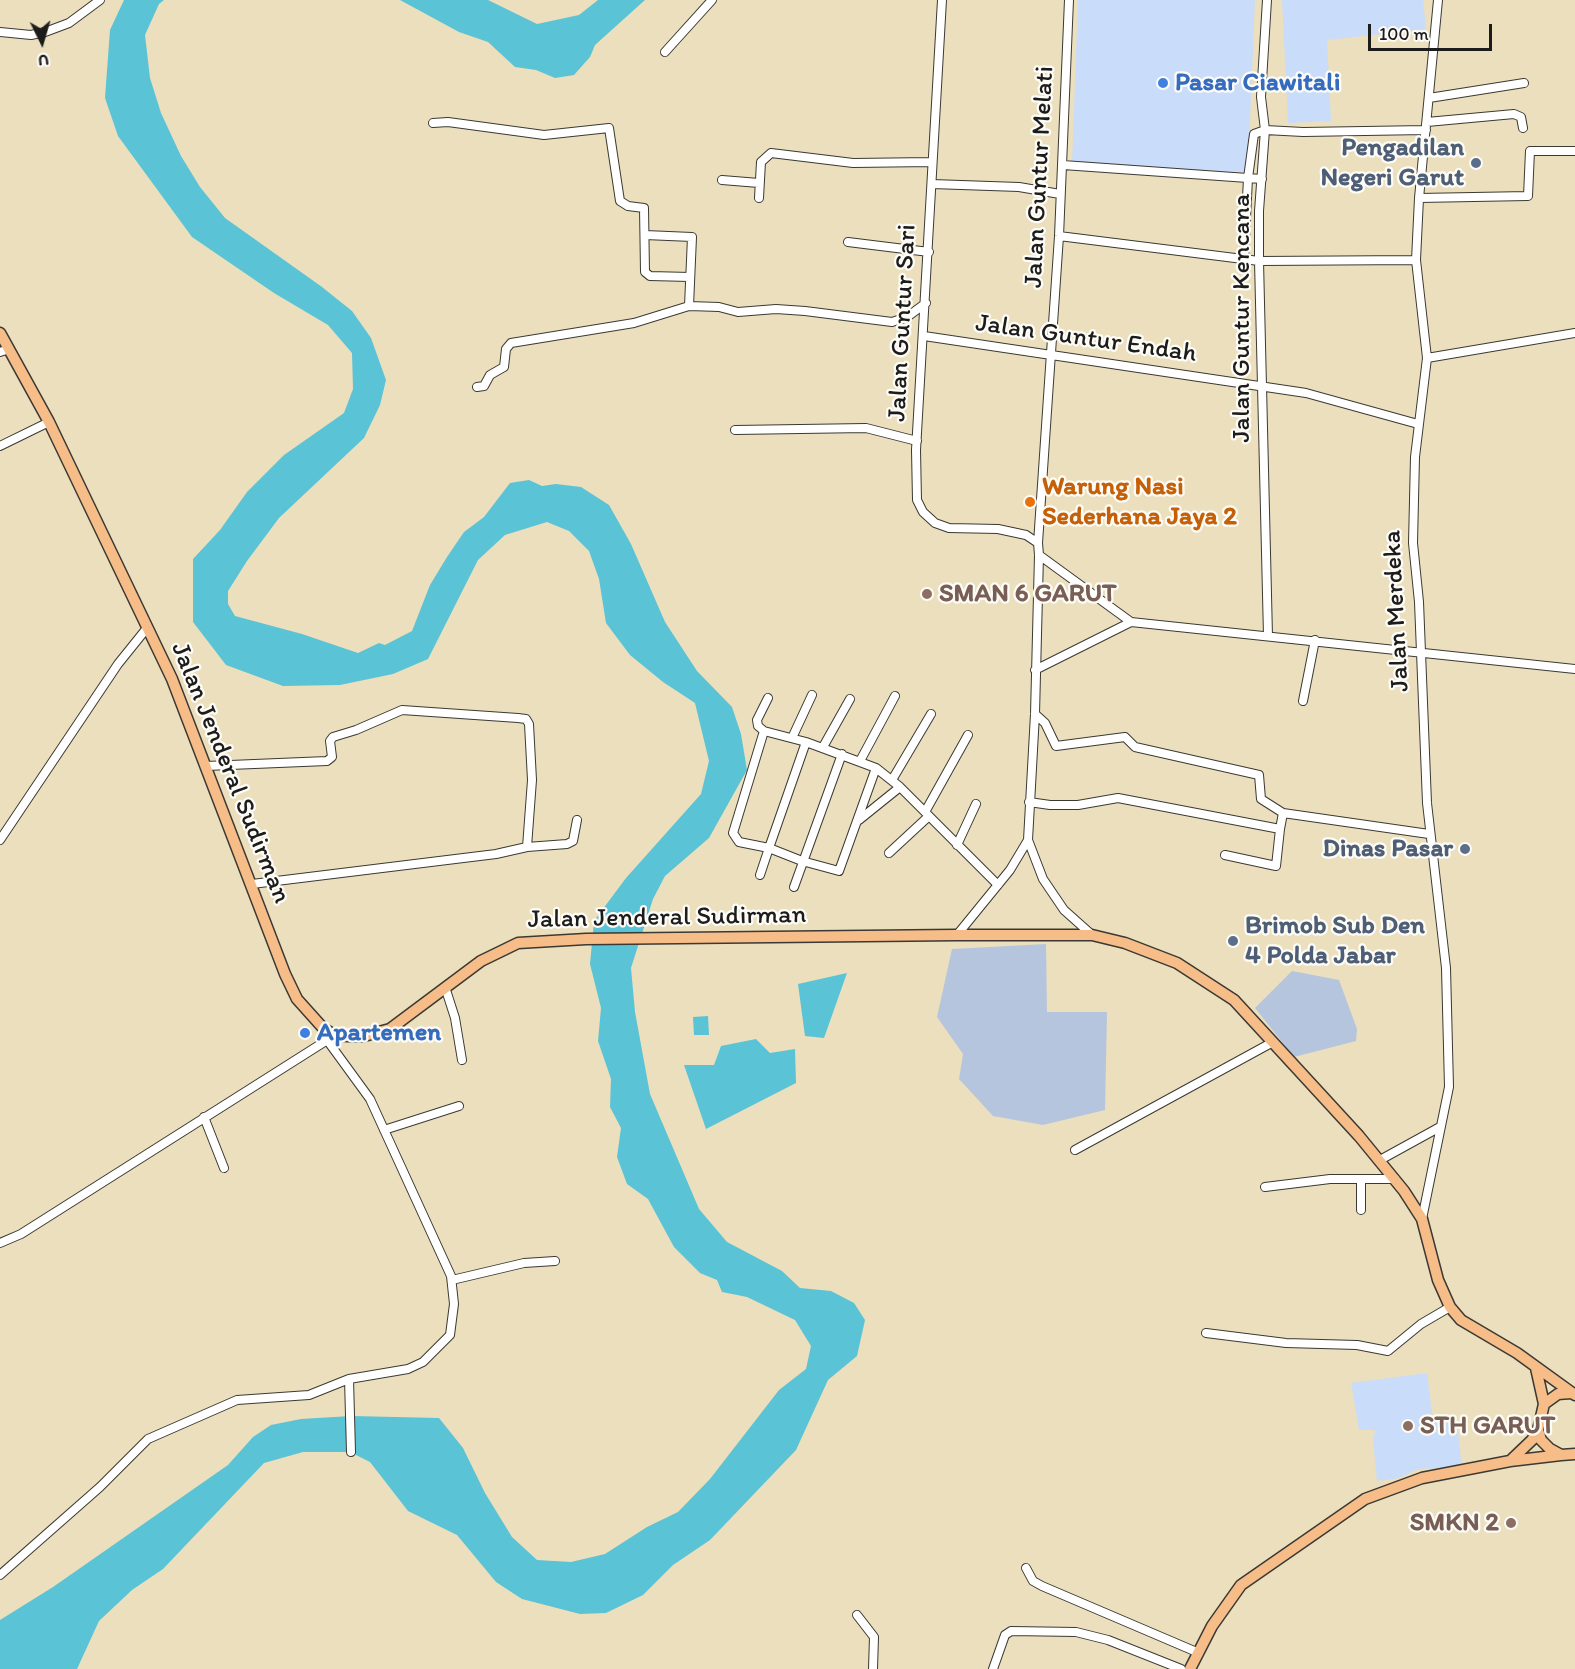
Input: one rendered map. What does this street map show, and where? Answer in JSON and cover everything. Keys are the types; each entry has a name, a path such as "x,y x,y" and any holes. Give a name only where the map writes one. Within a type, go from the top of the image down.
{"main road":[{"name":"Jalan Jenderal Sudirman","path":"0,333 4,351 49,422 172,679 285,974 297,999 331,1037 364,1036 390,1029 446,990 481,961 518,943 586,939 957,935 1092,935 1125,943 1177,963 1234,1000 1395,1179 1422,1219 1438,1280 1450,1307 1461,1320 1517,1353 1573,1394"},
{"path":"1510,1461 1532,1440 1538,1430 1545,1404 1536,1368"},
{"path":"1545,1404 1558,1394 1573,1394"},
{"path":"1538,1430 1545,1444 1561,1455"},
{"path":"1190,1669 1212,1626 1241,1585 1365,1499 1422,1478 1510,1461 1575,1454"}],"street":[{"path":"0,32 31,35 45,32 69,23 100,0"},
{"path":"665,52 712,0"},
{"name":"Jalan Guntur Sari","path":"942,0 931,162 932,184 917,441 917,500 923,512 935,523 949,528 1012,530 1038,543"},
{"name":"Jalan Guntur Melati","path":"1038,543 1059,236 1069,0"},
{"name":"Jalan Guntur Kencana","path":"1267,0 1261,97 1265,130 1259,261 1268,636"},
{"name":"Jalan Merdeka","path":"1422,1219 1449,1087 1447,1000 1429,834 1413,543 1418,424 1426,358 1416,260 1419,198 1438,0"},
{"path":"1429,98 1524,83"},
{"path":"1244,259 1252,136 1265,130 1426,126 1514,114 1521,117 1523,128"},
{"path":"433,123 448,122 544,135 609,128 620,201 628,206 644,208 646,274 690,277"},
{"path":"1419,198 1528,196 1530,151 1575,151"},
{"path":"759,198 761,162 771,153 853,163 931,162"},
{"path":"1063,165 1262,178"},
{"path":"722,180 759,183"},
{"path":"932,184 1019,187 1060,194"},
{"path":"645,235 691,236 693,246 689,306"},
{"path":"1059,236 1259,261 1416,260"},
{"path":"848,242 928,252"},
{"path":"477,387 484,386 490,375 504,367 506,349 511,342 634,323 689,306 704,305 738,312 776,309 806,311 892,322 907,317 926,303"},
{"path":"1426,358 1575,333"},
{"name":"Jalan Guntur Endah","path":"924,336 1316,395 1418,424"},
{"path":"0,446 49,422"},
{"path":"735,430 866,428 917,441"},
{"path":"1038,543 1035,714 1028,840 1043,879 1064,910 1092,935"},
{"path":"1039,555 1131,622 1575,669"},
{"path":"1035,670 1131,622"},
{"path":"0,840 118,664 147,628"},
{"path":"1303,701 1315,640"},
{"path":"792,738 812,695"},
{"path":"860,761 895,696"},
{"path":"768,698 757,720 758,726 764,731 823,747 876,768 900,787 998,885"},
{"path":"823,747 850,699"},
{"path":"206,766 327,761 332,757 330,741 333,737 356,730 402,710 526,719 530,731 532,780 527,847"},
{"path":"892,780 931,714"},
{"path":"1035,714 1045,723 1056,746 1125,737 1135,747 1259,776 1261,799 1283,813 1429,834"},
{"path":"764,731 734,833 739,842 769,848 802,861 839,871 876,768"},
{"path":"889,853 927,814 968,735"},
{"path":"760,875 806,742"},
{"path":"794,887 842,754"},
{"path":"859,820 900,787"},
{"path":"1029,802 1050,806 1078,805 1118,798 1280,829"},
{"path":"957,845 976,804"},
{"path":"1224,855 1276,866 1283,813"},
{"path":"252,884 496,854 527,847 567,844 573,841 577,820"},
{"path":"957,935 1020,856 1028,840"},
{"path":"446,990 455,1018 462,1060"},
{"path":"0,1243 21,1234 331,1037 370,1099 452,1280 454,1304 453,1332 423,1362 408,1369 350,1378 309,1395 237,1400 148,1439 100,1487 0,1575"},
{"path":"1075,1150 1273,1042"},
{"path":"384,1130 459,1106"},
{"path":"204,1117 224,1168"},
{"path":"1380,1160 1440,1127"},
{"path":"1265,1187 1330,1179 1395,1179"},
{"path":"1361,1179 1361,1210"},
{"path":"452,1280 524,1263 555,1261"},
{"path":"1206,1333 1287,1342 1357,1345 1388,1351 1421,1324 1450,1307"},
{"path":"350,1378 351,1452"},
{"path":"1026,1568 1033,1581 1042,1586 1199,1653"},
{"path":"857,1615 874,1637 873,1669"},
{"path":"993,1669 1005,1635 1011,1631 1076,1632 1108,1640 1181,1669"}],"shaded area":[{"name":"Pasar Ciawitali","path":"1078,0 1255,0 1248,172 1072,165"},
{"name":"Pasar Ciawitali","path":"1282,0 1423,0 1426,29 1327,40 1331,121 1288,123"},
{"path":"1046,944 1047,1012 1107,1012 1105,1110 1043,1125 993,1116 959,1079 963,1054 937,1017 952,949"},
{"path":"1292,971 1339,980 1357,1029 1356,1041 1294,1057 1255,1008"},
{"name":"STH GARUT","path":"1427,1373 1433,1421 1457,1423 1462,1467 1418,1469 1399,1478 1377,1481 1373,1440 1375,1430 1359,1430 1351,1383"}],"water":[{"path":"124,0 164,0 159,4 145,35 150,78 161,113 181,156 200,187 225,218 352,311 371,338 386,380 380,405 364,438 279,518 247,561 228,591 228,604 235,616 302,634 358,653 379,643 385,645 412,631 430,585 447,557 464,532 484,517 510,483 529,480 542,486 556,484 581,487 609,505 631,544 665,622 697,671 732,707 741,734 747,770 709,838 665,876 653,899 631,968 635,1012 650,1094 699,1209 727,1242 782,1271 800,1288 831,1291 854,1303 865,1320 857,1356 828,1380 796,1450 710,1540 673,1565 643,1595 606,1613 580,1614 522,1599 496,1582 457,1535 408,1511 370,1462 350,1452 303,1452 264,1463 163,1569 132,1590 99,1621 77,1669 0,1669 0,1620 53,1587 228,1465 253,1437 271,1425 301,1419 351,1416 439,1418 463,1448 485,1493 512,1537 537,1560 571,1562 605,1554 647,1527 678,1512 710,1479 779,1390 806,1369 811,1346 795,1320 747,1297 722,1292 717,1280 700,1273 674,1247 648,1199 627,1184 617,1157 621,1128 610,1107 611,1079 598,1041 601,1008 590,964 594,921 626,878 701,794 709,761 695,703 663,682 630,655 606,623 599,579 589,551 569,531 547,522 505,535 478,560 428,659 393,674 340,685 283,686 226,665 193,622 193,559 220,530 247,492 284,455 344,413 353,389 352,353 328,325 274,293 192,237 118,136 105,98 110,30"},
{"path":"400,0 488,0 537,24 579,15 598,0 645,0 595,45 590,57 574,75 555,78 536,70 515,67 488,42 459,32"},
{"path":"847,973 824,1038 805,1036 798,984"},
{"path":"708,1016 709,1035 694,1035 693,1017"},
{"path":"756,1039 770,1053 795,1049 796,1083 706,1129 684,1065 714,1065 721,1046"}],"place":[{"name":"Pasar Ciawitali","path":"1163,83"},
{"name":"Pengadilan Negeri Garut","path":"1476,163"},
{"name":"Warung Nasi Sederhana Jaya 2","path":"1030,502"},
{"name":"SMAN 6 GARUT","path":"927,594"},
{"name":"Dinas Pasar","path":"1465,849"},
{"name":"Brimob Sub Den 4 Polda Jabar","path":"1233,941"},
{"name":"Apartemen","path":"305,1033"},
{"name":"STH GARUT","path":"1408,1426"},
{"name":"SMKN 2","path":"1511,1523"}]}
